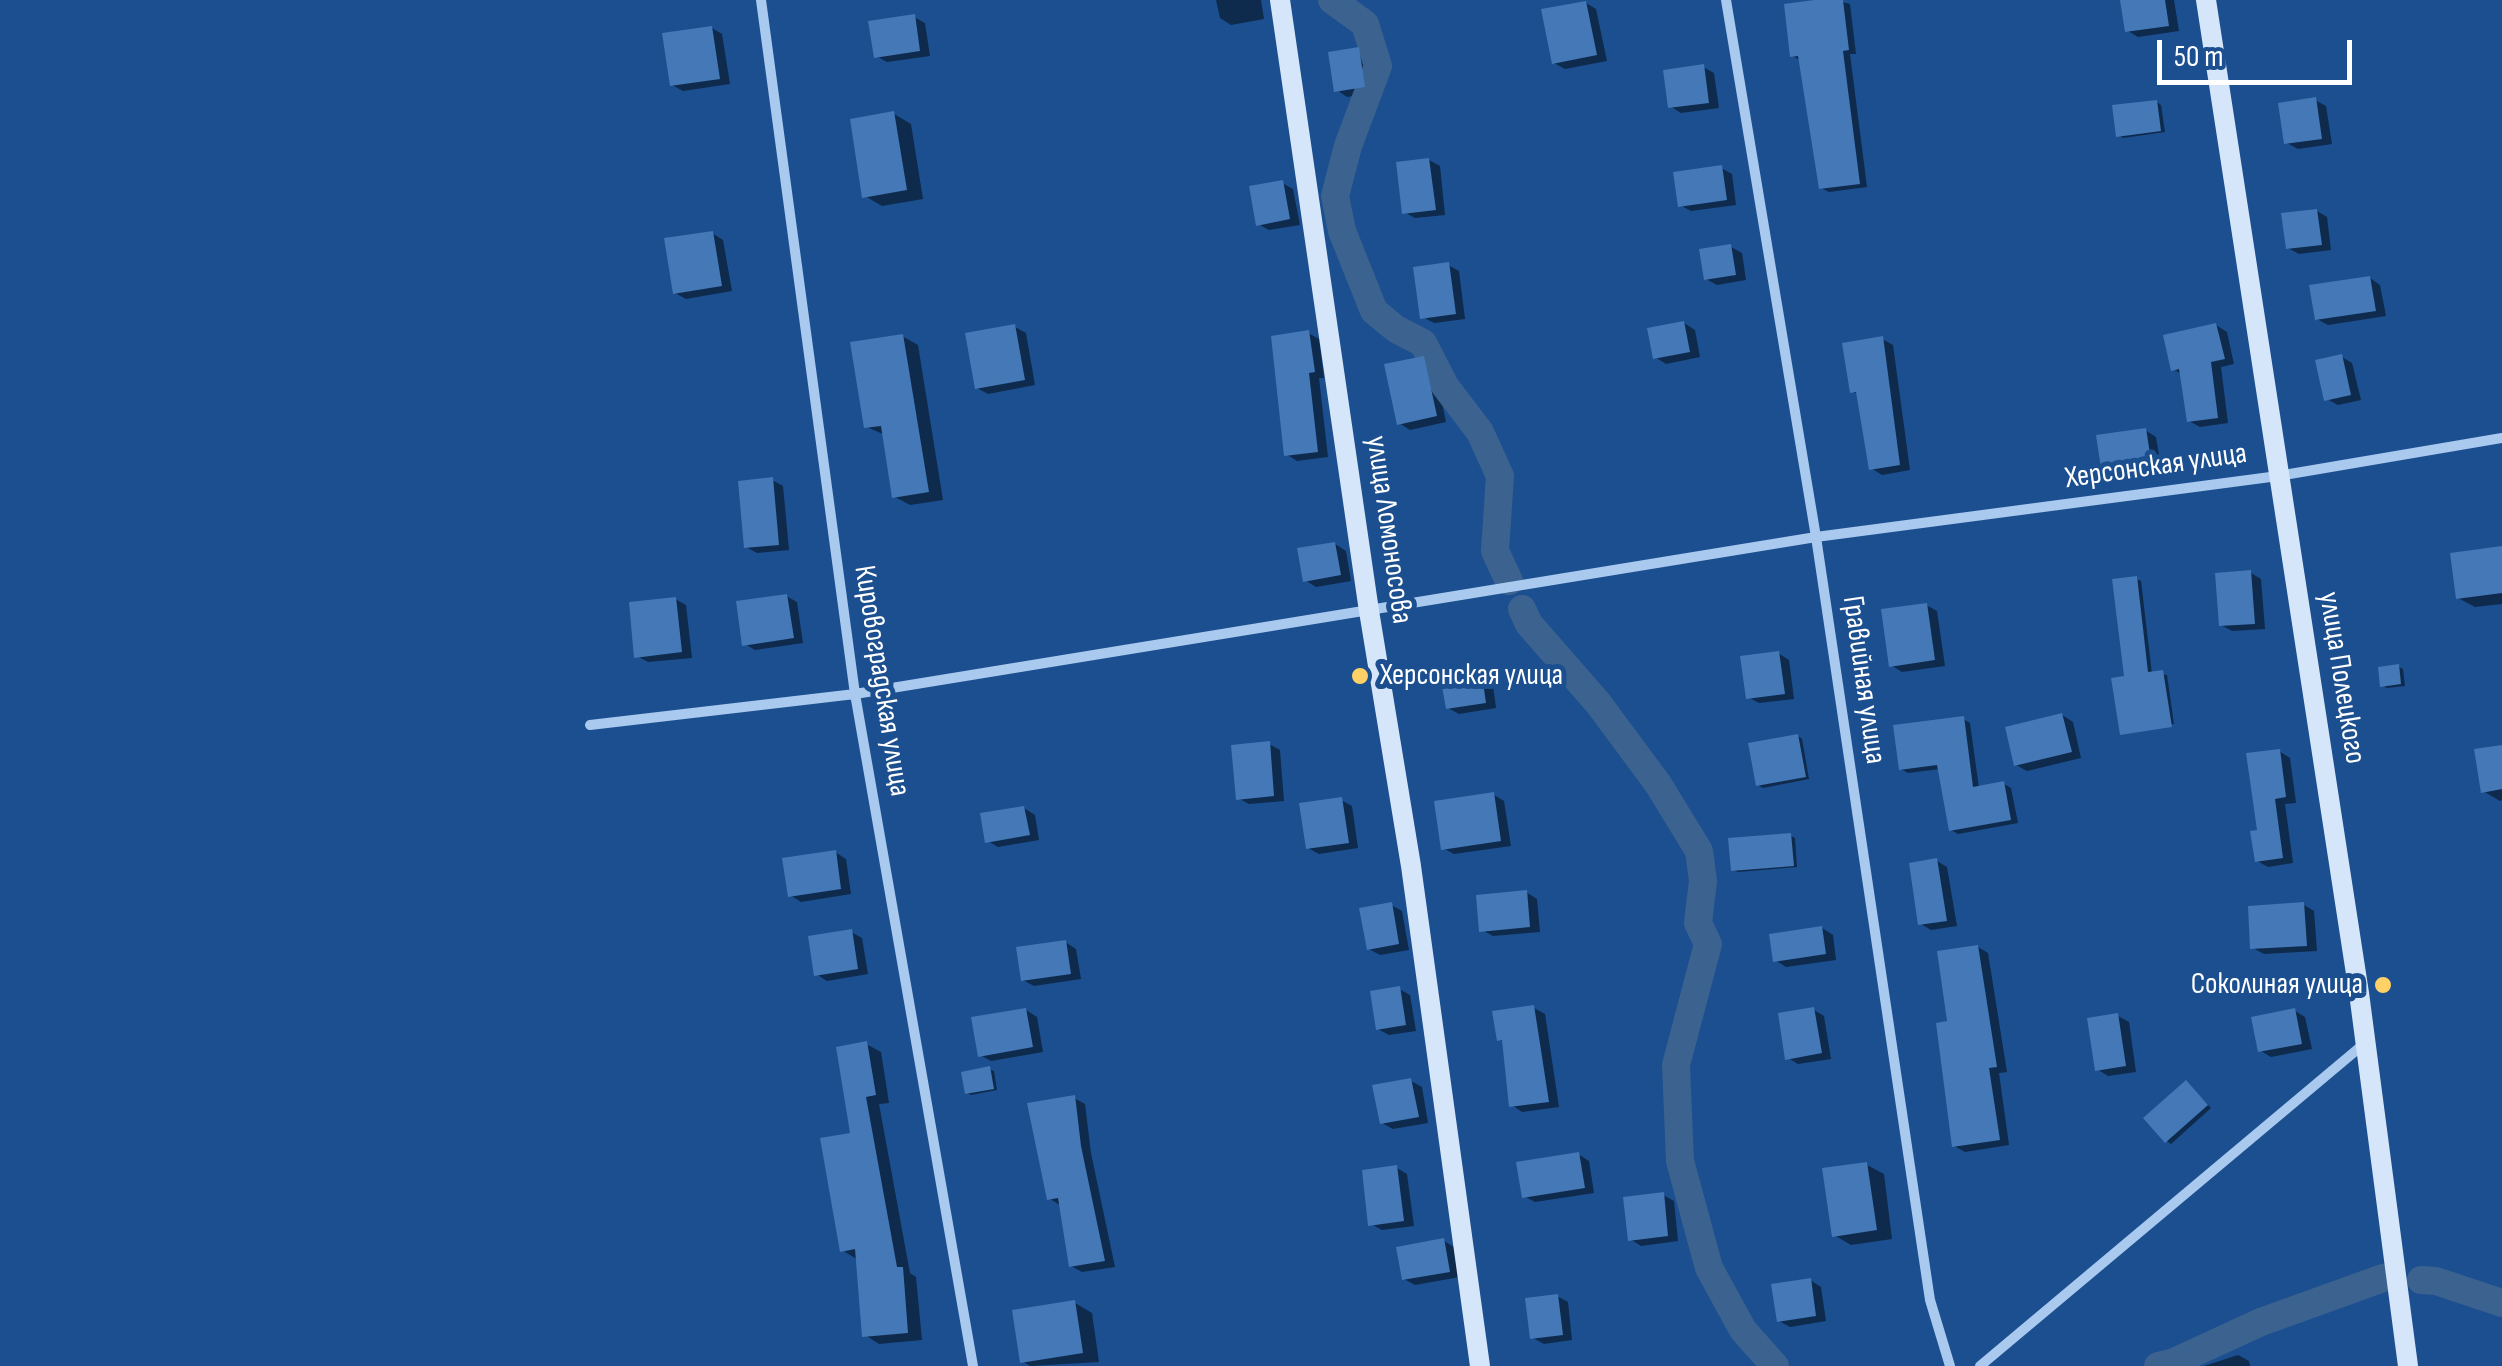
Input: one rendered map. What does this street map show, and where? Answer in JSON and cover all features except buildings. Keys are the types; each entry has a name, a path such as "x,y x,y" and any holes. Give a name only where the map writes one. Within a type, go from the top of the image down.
{"street":[{"name":"Кировоградская улица","path":"761,0 855,694 973,1366"},
{"name":"улица Ломоносова","path":"1280,0 1369,611 1411,866 1480,1366"},
{"name":"Гравийная улица","path":"1726,0 1816,537 1930,1300 1950,1366"},
{"name":"улица Полецкого","path":"2206,0 2366,1043 2408,1366"},
{"name":"Херсонская улица","path":"590,725 855,694 1816,537 2278,476 2502,438"},
{"path":"1980,1366 2366,1043"}],"waterway":[{"path":"1332,0 1365,24 1378,66 1348,146 1335,196 1342,231 1374,311 1396,329 1423,343 1445,386 1480,432 1500,476 1495,551 1509,581"},
{"path":"1522,609 1529,624 1598,703 1658,784 1699,851 1703,881 1698,923 1708,944 1676,1065 1680,1161 1709,1268 1743,1330 1775,1366"},
{"path":"2158,1366 2261,1322 2383,1278"},
{"path":"2421,1280 2436,1281 2502,1303"}],"place":[{"name":"Херсонская улица","path":"1360,676"},
{"name":"Соколиная улица","path":"2383,985"}]}
